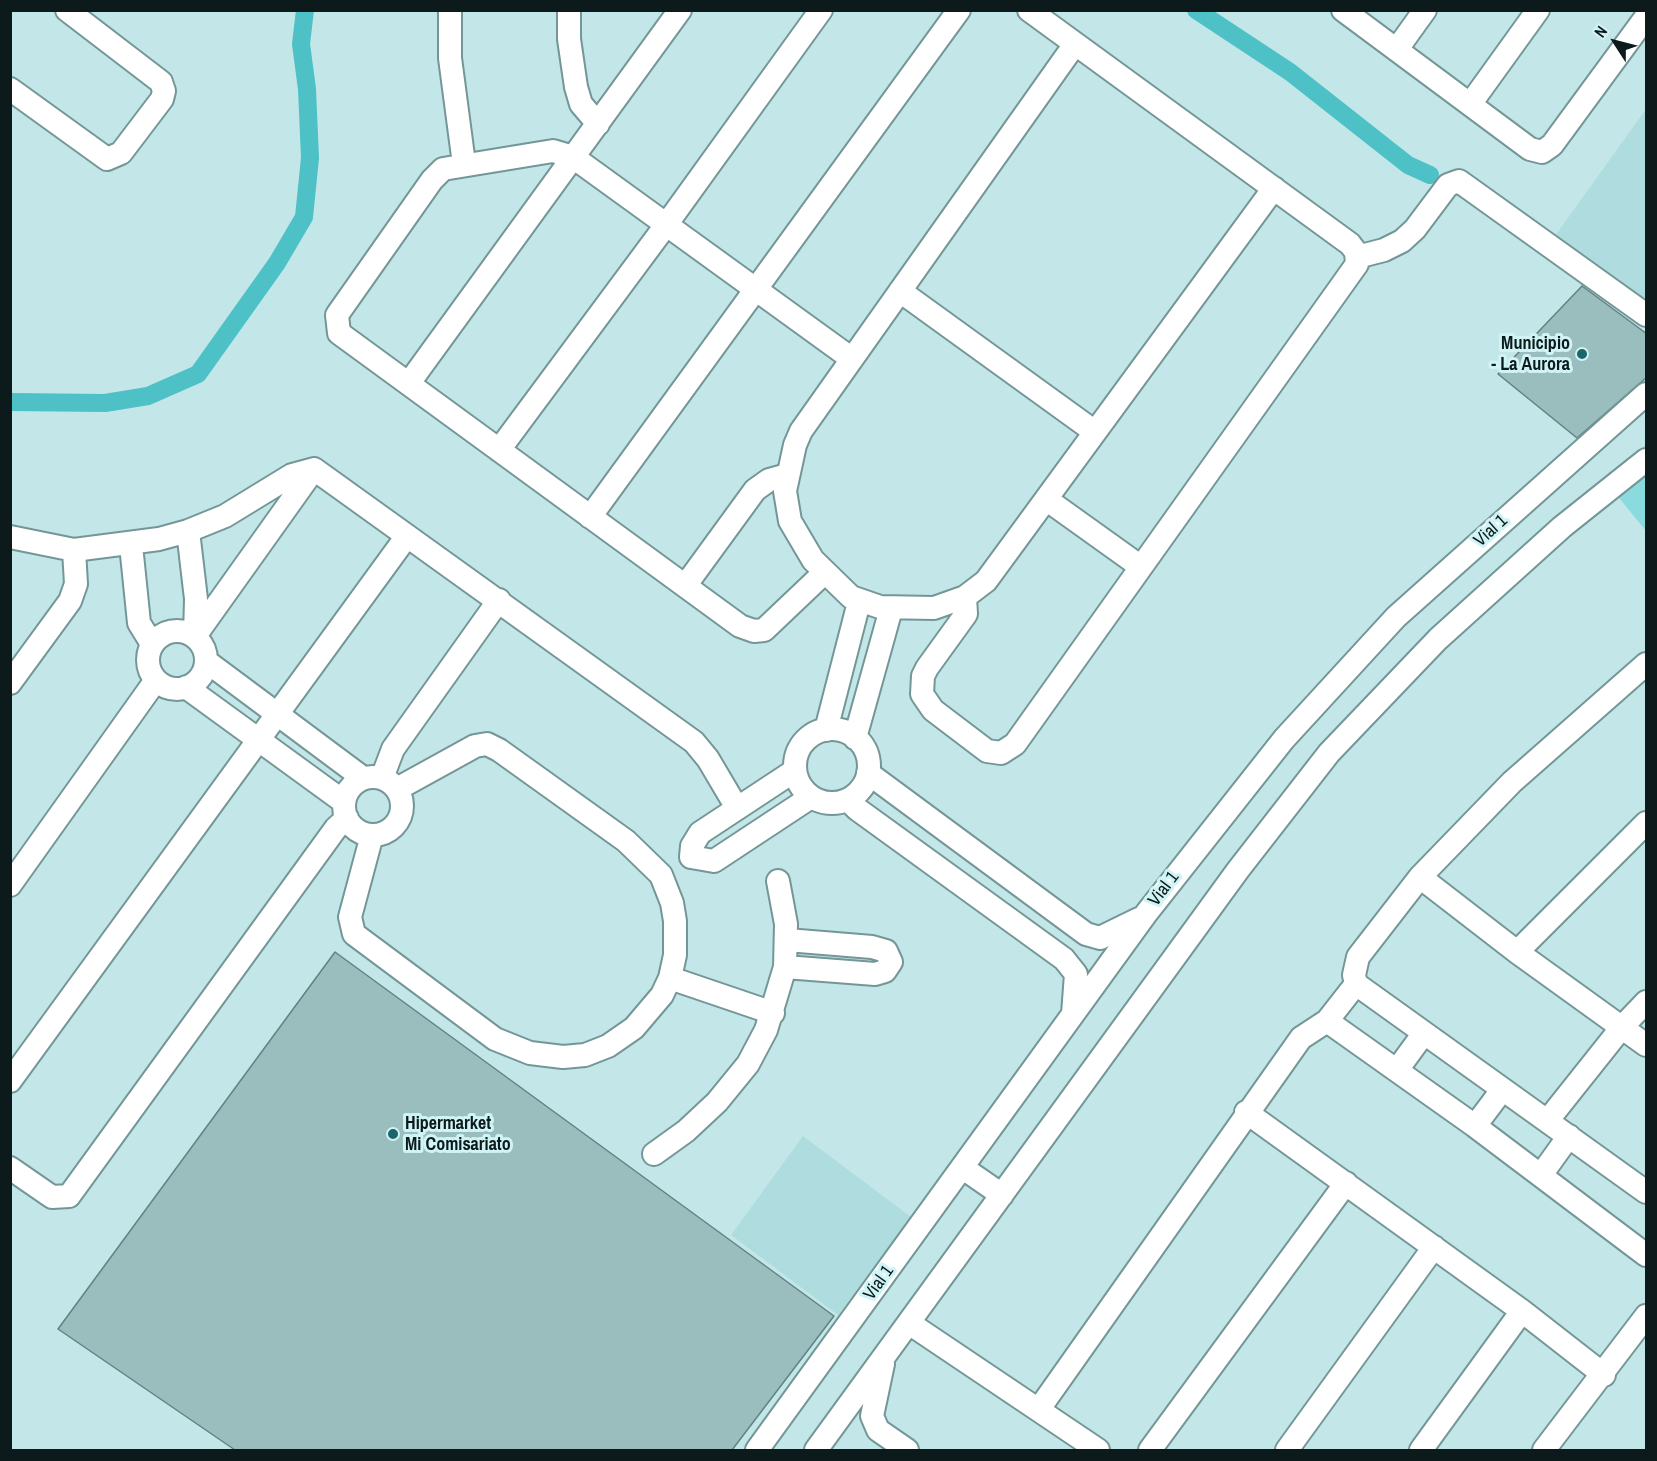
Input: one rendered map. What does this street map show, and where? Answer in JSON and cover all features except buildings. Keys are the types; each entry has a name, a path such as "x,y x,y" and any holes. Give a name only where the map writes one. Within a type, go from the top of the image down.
{"street":[{"path":"10,89 107,159 121,153 160,102 164,91 161,82 67,10"},
{"path":"450,10 450,58 464,164"},
{"path":"569,10 569,39 576,87 581,104 597,124"},
{"path":"409,383 680,10"},
{"path":"499,450 666,225 820,10"},
{"path":"590,517 959,10"},
{"path":"965,597 966,614 927,668 921,685 922,694 933,710 978,744 991,753 1001,753 1015,744 1354,270 1357,257 1350,244 1029,10"},
{"path":"1343,10 1530,149 1542,152 1552,145 1647,17"},
{"path":"1397,49 1425,10"},
{"path":"1471,104 1539,10"},
{"path":"1075,44 801,431 787,475 786,507 790,520 803,546 824,573 859,602 891,609 934,608 965,597 986,581 1274,188"},
{"path":"824,573 764,630 759,631 740,626 339,333 337,315 437,174 450,166 553,151 573,157 852,359"},
{"path":"1357,257 1402,241 1415,229 1448,185 1459,181 1647,315"},
{"path":"900,291 1095,432"},
{"name":"Vial 1","path":"757,1450 1145,915 1193,851 1284,739 1396,617 1647,394"},
{"path":"816,1450 1238,870 1329,753 1438,639 1562,526 1647,460"},
{"path":"10,537 74,550 131,544 188,531 225,516 292,475 314,469"},
{"path":"314,469 694,742 708,759 737,808"},
{"path":"195,636 314,469"},
{"path":"685,586 755,490 769,480 787,475"},
{"path":"1046,499 1142,567"},
{"path":"188,531 196,599 195,636"},
{"path":"10,1081 407,536"},
{"path":"131,544 140,623 146,638 152,644"},
{"path":"10,683 70,601 75,584 74,550"},
{"path":"381,782 393,749 499,600"},
{"path":"826,730 859,602"},
{"path":"855,738 891,609"},
{"path":"167,632 186,632 195,636 201,643 206,661 203,672 196,682 186,687 170,688 156,680 148,663 152,644 167,632"},
{"path":"186,687 346,810 362,832 372,835 392,828 399,819 402,798 278,714 206,661"},
{"path":"1647,664 1512,782 1420,877 1358,957 1354,975 1356,984 1647,1192"},
{"path":"10,885 156,680"},
{"path":"826,730 842,731 855,738 864,748 868,760 868,773 857,793 848,800 836,803 811,797 802,789 794,771 798,753 804,742 814,734 826,730"},
{"path":"10,1168 52,1197 69,1196 336,828 346,810 351,787 381,782 475,746 487,744 500,750 626,841 660,875 670,895 675,921 675,955 670,978 662,995 647,1015 620,1039 596,1051 574,1056 546,1056 506,1045 462,1016 354,934 351,917 372,835"},
{"path":"691,857 692,846 700,833 794,771"},
{"path":"868,773 1086,933 1100,938 1116,932 1145,915"},
{"path":"660,875 691,857 714,861 811,797"},
{"path":"848,800 857,809 1064,959 1076,974 1073,1014"},
{"path":"1517,952 1647,823"},
{"path":"1420,877 1517,952 1647,1045"},
{"path":"654,1154 702,1117 733,1084 753,1056 773,1013 785,967 787,940 778,881"},
{"path":"785,967 875,974 885,971 891,962 886,951 872,947 787,940"},
{"path":"670,978 773,1013"},
{"path":"1039,1409 1301,1038 1327,1022 1356,984"},
{"path":"1548,1120 1622,1027 1647,1002"},
{"path":"1327,1022 1645,1250"},
{"path":"1397,1070 1424,1033"},
{"path":"1475,1126 1502,1090"},
{"path":"1246,1113 1522,1311 1604,1375"},
{"path":"1541,1175 1569,1136"},
{"path":"963,1168 1002,1195"},
{"path":"1150,1450 1346,1183"},
{"path":"1287,1450 1434,1247"},
{"path":"1421,1450 1522,1311"},
{"path":"1544,1450 1604,1375 1647,1316"},
{"path":"909,1323 1098,1450"},
{"path":"884,1357 872,1416 878,1430 907,1450"}],"shaded area":[{"path":"1646,109 1646,309 1555,236"},
{"path":"1646,445 1646,531 1603,478"},
{"path":"803,1136 911,1217 838,1315 731,1235"}],"waterway":[{"path":"10,402 105,403 148,396 198,374 277,263 304,217 310,158 307,89 301,44 305,10"},
{"path":"1196,10 1290,72 1408,165 1430,175"}],"place":[{"name":"Municipio - La Aurora","path":"1582,354"},
{"name":"Hipermarket Mi Comisariato","path":"393,1134"}]}
